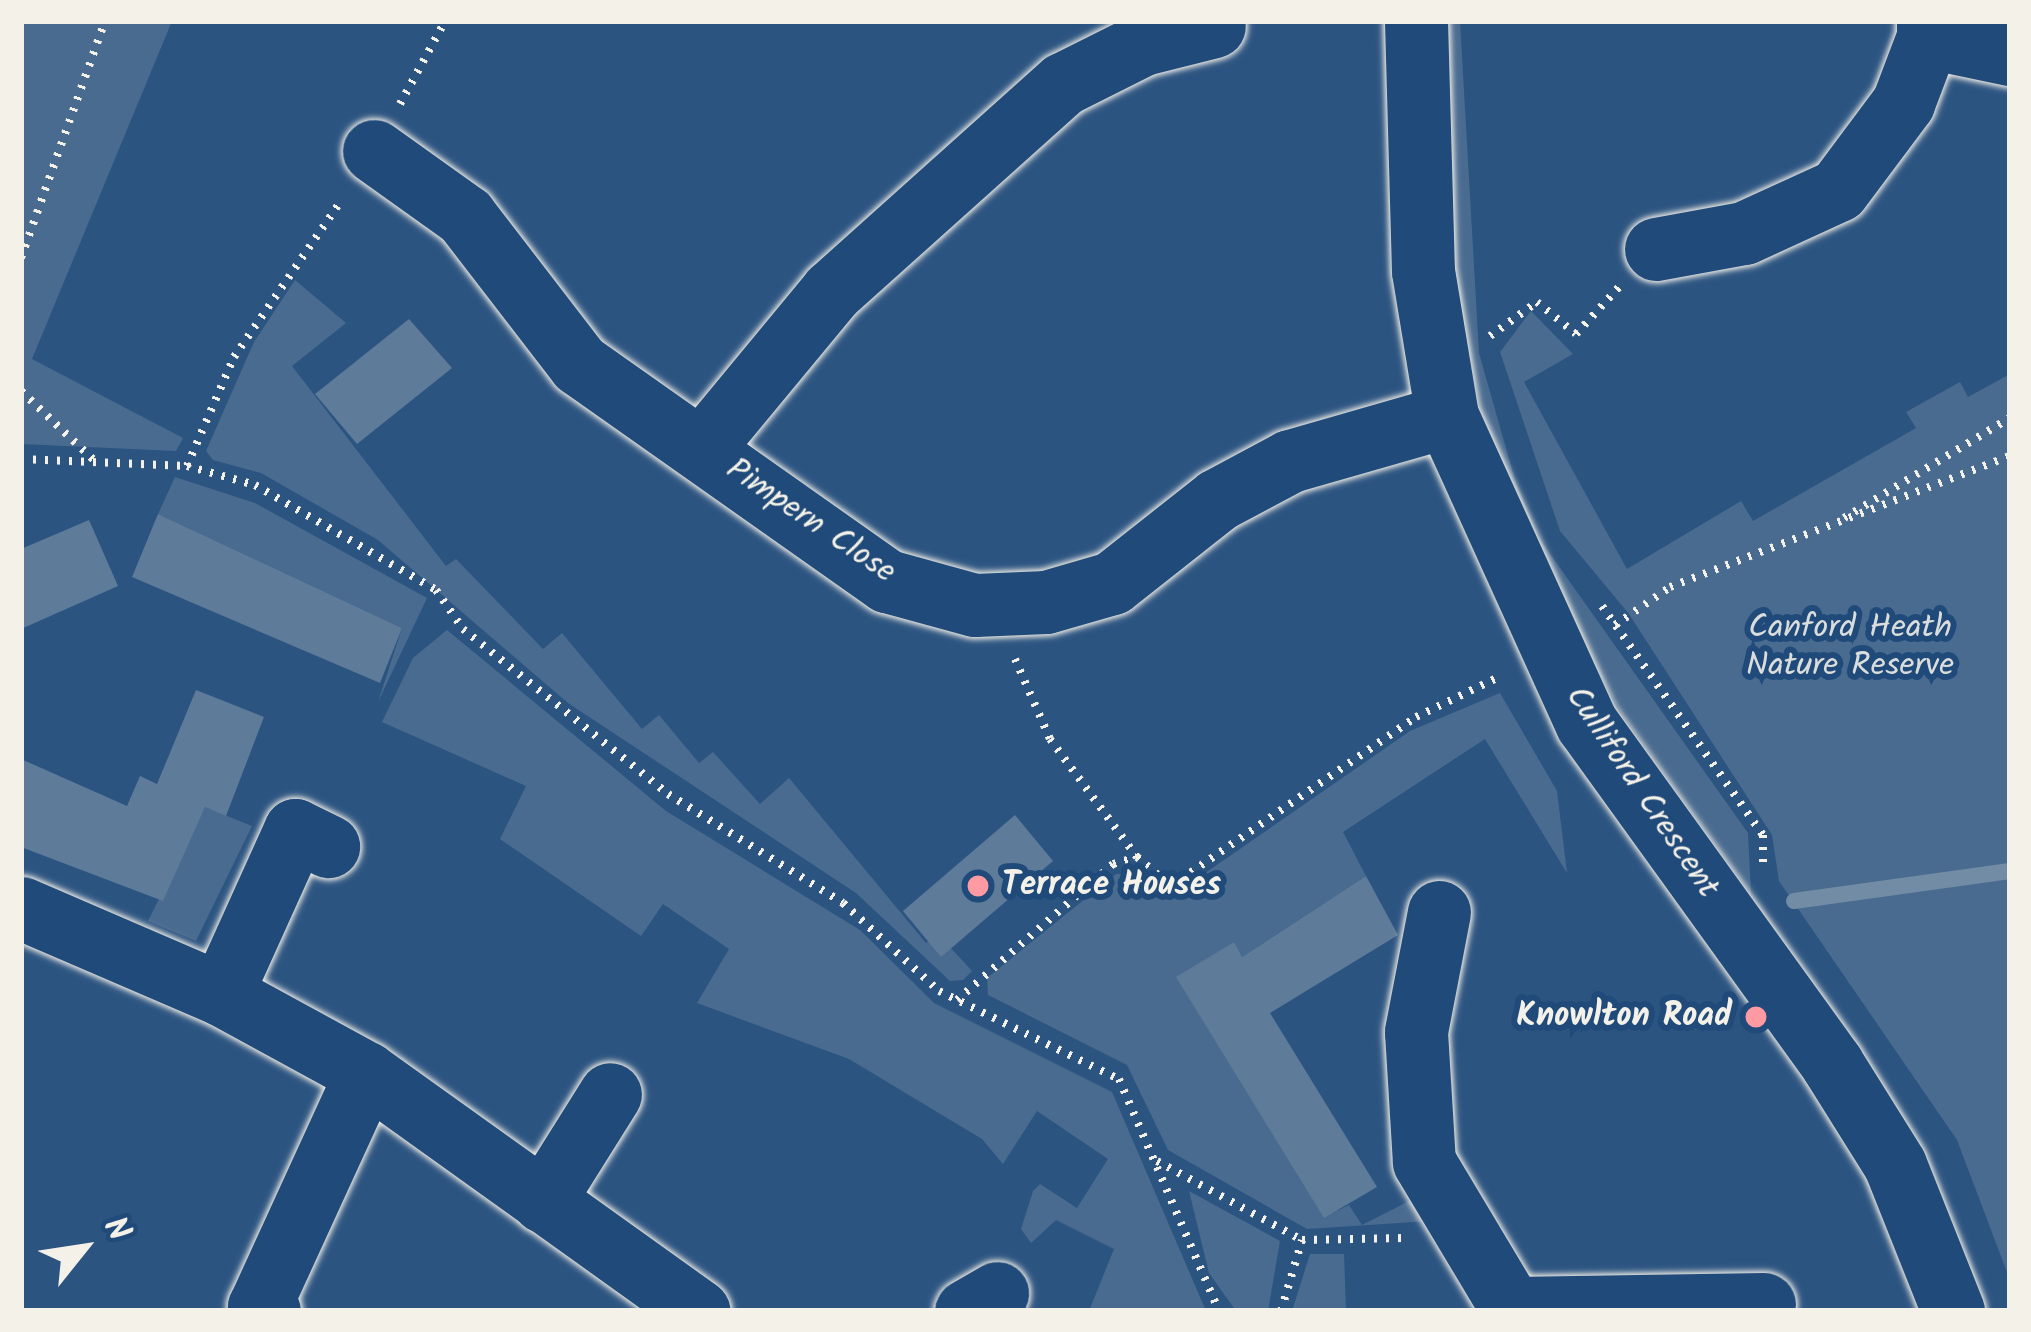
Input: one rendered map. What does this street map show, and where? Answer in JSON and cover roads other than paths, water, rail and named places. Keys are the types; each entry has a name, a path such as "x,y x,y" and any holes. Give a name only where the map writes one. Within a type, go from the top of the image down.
{"street":[{"name":"Culliford Crescent","path":"1416,21 1423,271 1447,416 1587,724 1845,1084 1895,1165 1953,1311"},
{"name":"Pimpern Close","path":"702,448 832,291 1063,85 1143,44 1214,26"},
{"path":"1656,249 1744,232 1838,190 1903,103 1928,29 2010,55"},
{"name":"Pimpern Close","path":"374,151 465,216 579,364 887,581 1008,604 1112,583 1217,500 1290,460 1447,416"},
{"path":"221,994 296,830 328,846"},
{"path":"21,908 221,994 366,1073 699,1311"},
{"path":"1439,912 1416,1032 1424,1162 1513,1310 1764,1304"},
{"path":"269,1311 259,1307 366,1073"},
{"path":"543,1202 610,1094"}],"waterway":[{"path":"1794,901 2010,871"}],"place":[{"name":"Terrace Houses","path":"978,886"},
{"name":"Knowlton Road","path":"1756,1017"}],"park label":[{"name":"Canford Heath Nature Reserve","path":"1850,648"}]}
